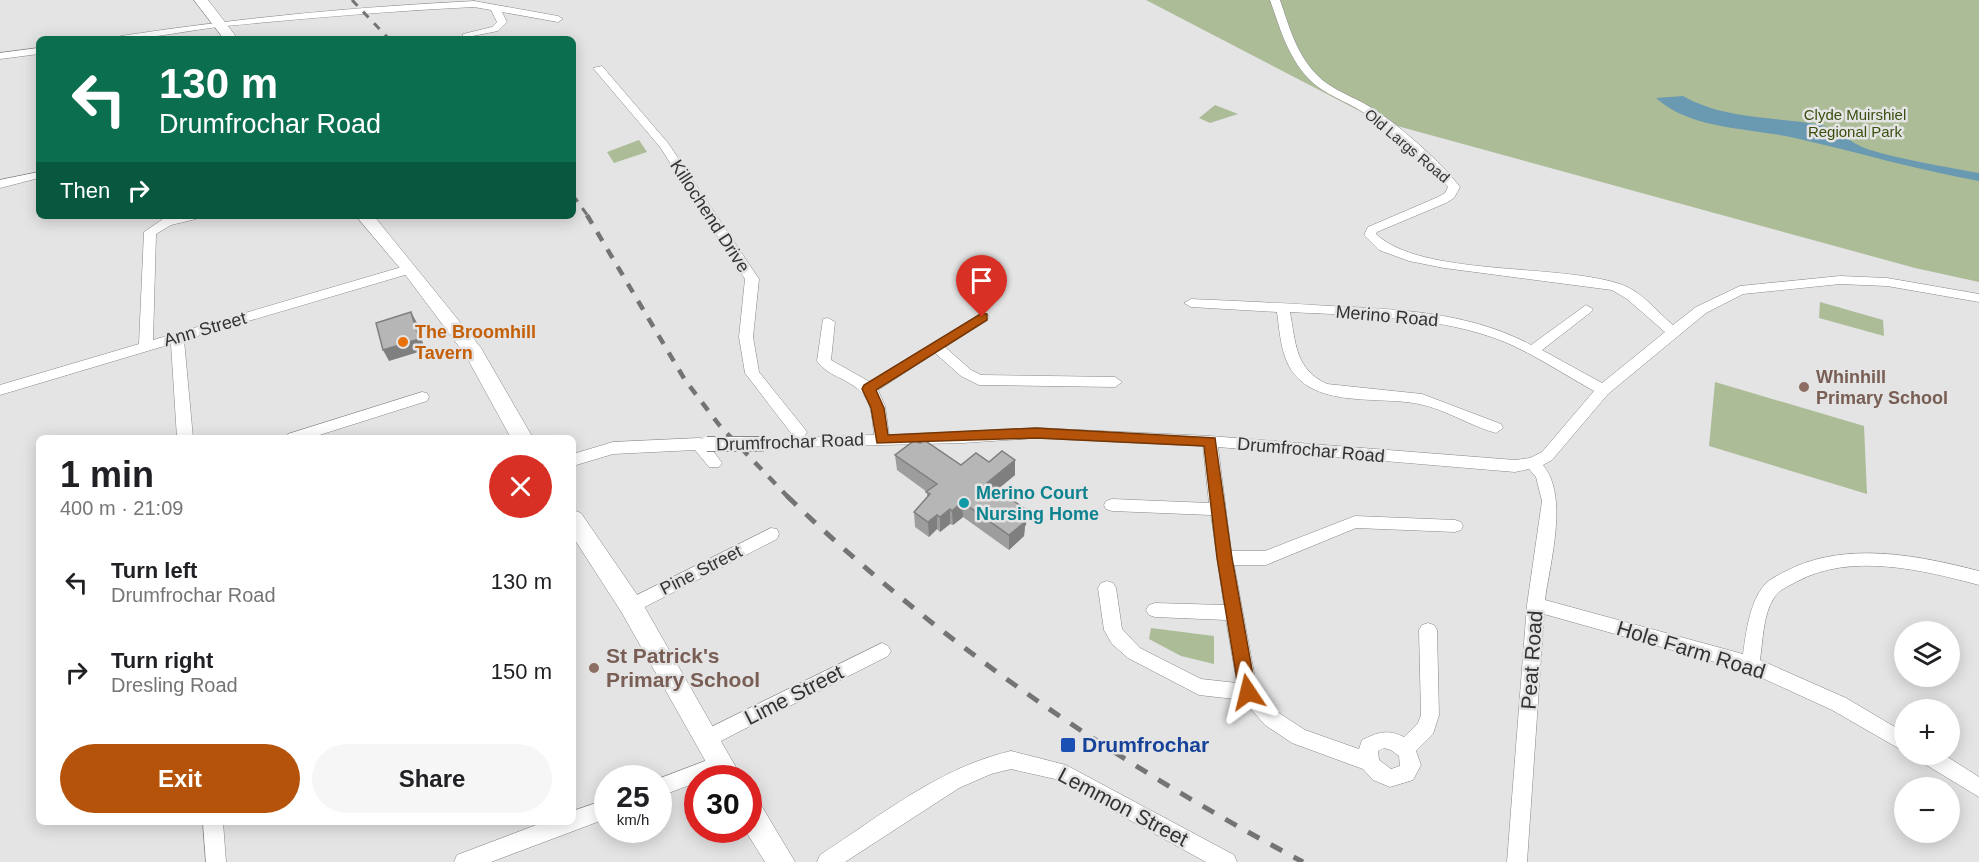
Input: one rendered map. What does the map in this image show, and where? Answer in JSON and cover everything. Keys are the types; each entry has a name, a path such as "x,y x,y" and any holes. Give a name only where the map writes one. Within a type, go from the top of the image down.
{"main road":[{"path":"201,0 229,36"},
{"path":"368,219 410,269 474,353 520,435"},
{"path":"576,524 631,606 721,765"},
{"path":"762,831 781,862"}],"street":[{"name":"Old Largs Road","path":"1275,0 1292,49 1312,76 1328,89 1371,112 1440,170 1454,187 1450,195 1442,200 1372,230 1370,236 1376,243 1410,257 1457,267 1594,281 1619,288 1642,303 1658,321 1673,332"},
{"path":"141,36 220,24 368,9 474,4 496,10 558,19"},
{"path":"466,36 499,27 502,22 496,10"},
{"path":"0,56 36,51"},
{"name":"Killochend Drive","path":"598,68 664,146 752,279 746,337 752,373 799,432 795,442"},
{"path":"0,184 36,177"},
{"path":"146,346 150,232 156,227 182,219"},
{"name":"Ann Street","path":"0,390 410,269"},
{"path":"1533,463 1547,456 1603,390 1701,310 1740,291 1786,284 1840,280 1887,282 1979,298"},
{"name":"Merino Road","path":"1191,303 1426,317 1485,330 1510,339 1603,390"},
{"path":"1283,308 1294,367 1300,376 1311,384 1324,389 1422,399 1496,428"},
{"path":"1532,351 1586,309"},
{"path":"869,389 982,317"},
{"path":"828,322 824,361 830,368 869,389 878,408 882,440"},
{"path":"177,337 185,435"},
{"path":"936,346 966,373 979,380 1115,382"},
{"path":"302,435 422,397"},
{"name":"Drumfrochar Road","path":"576,459 613,448 1036,433 1210,441 1494,466 1533,463"},
{"path":"1210,441 1224,558 1248,692 1272,719 1299,737 1370,762 1384,776 1402,777 1411,765 1405,749 1395,741 1377,740 1369,746 1370,762"},
{"path":"703,444 714,463"},
{"name":"Peat Road","path":"1517,862 1536,605 1550,501 1543,476 1533,463"},
{"path":"1112,505 1218,509"},
{"path":"1224,558 1266,558 1355,522 1455,526"},
{"name":"Pine Street","path":"631,606 771,534"},
{"path":"1750,664 1755,634 1767,592 1792,574 1821,563 1886,561 1949,570 1979,578"},
{"path":"1107,588 1113,630 1118,639 1134,653 1199,687 1248,692"},
{"name":"Hole Farm Road","path":"1536,605 1750,664 1839,704 1894,736"},
{"path":"1155,610 1234,613"},
{"path":"1405,749 1426,728 1431,715 1428,630"},
{"name":"Lime Street","path":"706,739 882,651"},
{"name":"Lemmon Street","path":"827,862 952,781 988,765 1011,760 1059,771 1227,862"},
{"path":"1942,765 1979,788"},
{"path":"576,820 594,813"},
{"path":"213,825 216,862"},
{"path":"466,862 562,825"}],"green space":[{"name":"Clyde Muirshiel Regional Park","path":"1146,0 1979,0 1979,282 1915,268 1379,121"},
{"path":"1215,105 1238,114 1210,123 1199,118"},
{"path":"639,140 647,152 614,163 607,152"},
{"path":"1820,302 1883,320 1884,336 1819,318"},
{"path":"1715,382 1864,426 1867,494 1709,446"},
{"path":"1151,628 1214,636 1214,664 1181,656 1149,639"}],"water":[{"path":"1683,96 1698,104 1731,113 1824,126 1867,149 1908,160 1979,173 1979,181 1795,138 1704,122 1670,108 1656,98"}],"building":[{"path":"411,312 419,339 383,350 376,323"},
{"name":"Merino Court Nursing Home","path":"915,440 920,443 924,440 961,465 976,453 989,462 1002,451 1015,460 987,483 1027,510 1018,517 1025,522 1009,535 962,502 952,511 950,509 940,517 937,515 928,522 914,512 930,494 926,492 937,484 895,455"}],"railway":[{"path":"352,0 386,36"},
{"path":"576,199 588,216"},
{"path":"587,215 685,380 720,426 787,496"},
{"path":"787,496 906,602 1032,697 1165,783 1303,862"}],"place":[{"name":"The Broomhill Tavern","path":"403,342"},
{"name":"Whinhill Primary School","path":"1804,387"},
{"name":"Merino Court Nursing Home","path":"964,503"},
{"name":"St Patrick's Primary School","path":"594,668"},
{"name":"Drumfrochar","path":"1068,745"}],"route":[{"path":"982,317 869,389 878,408 882,440 1036,433 1210,441 1224,558 1248,692"}]}
